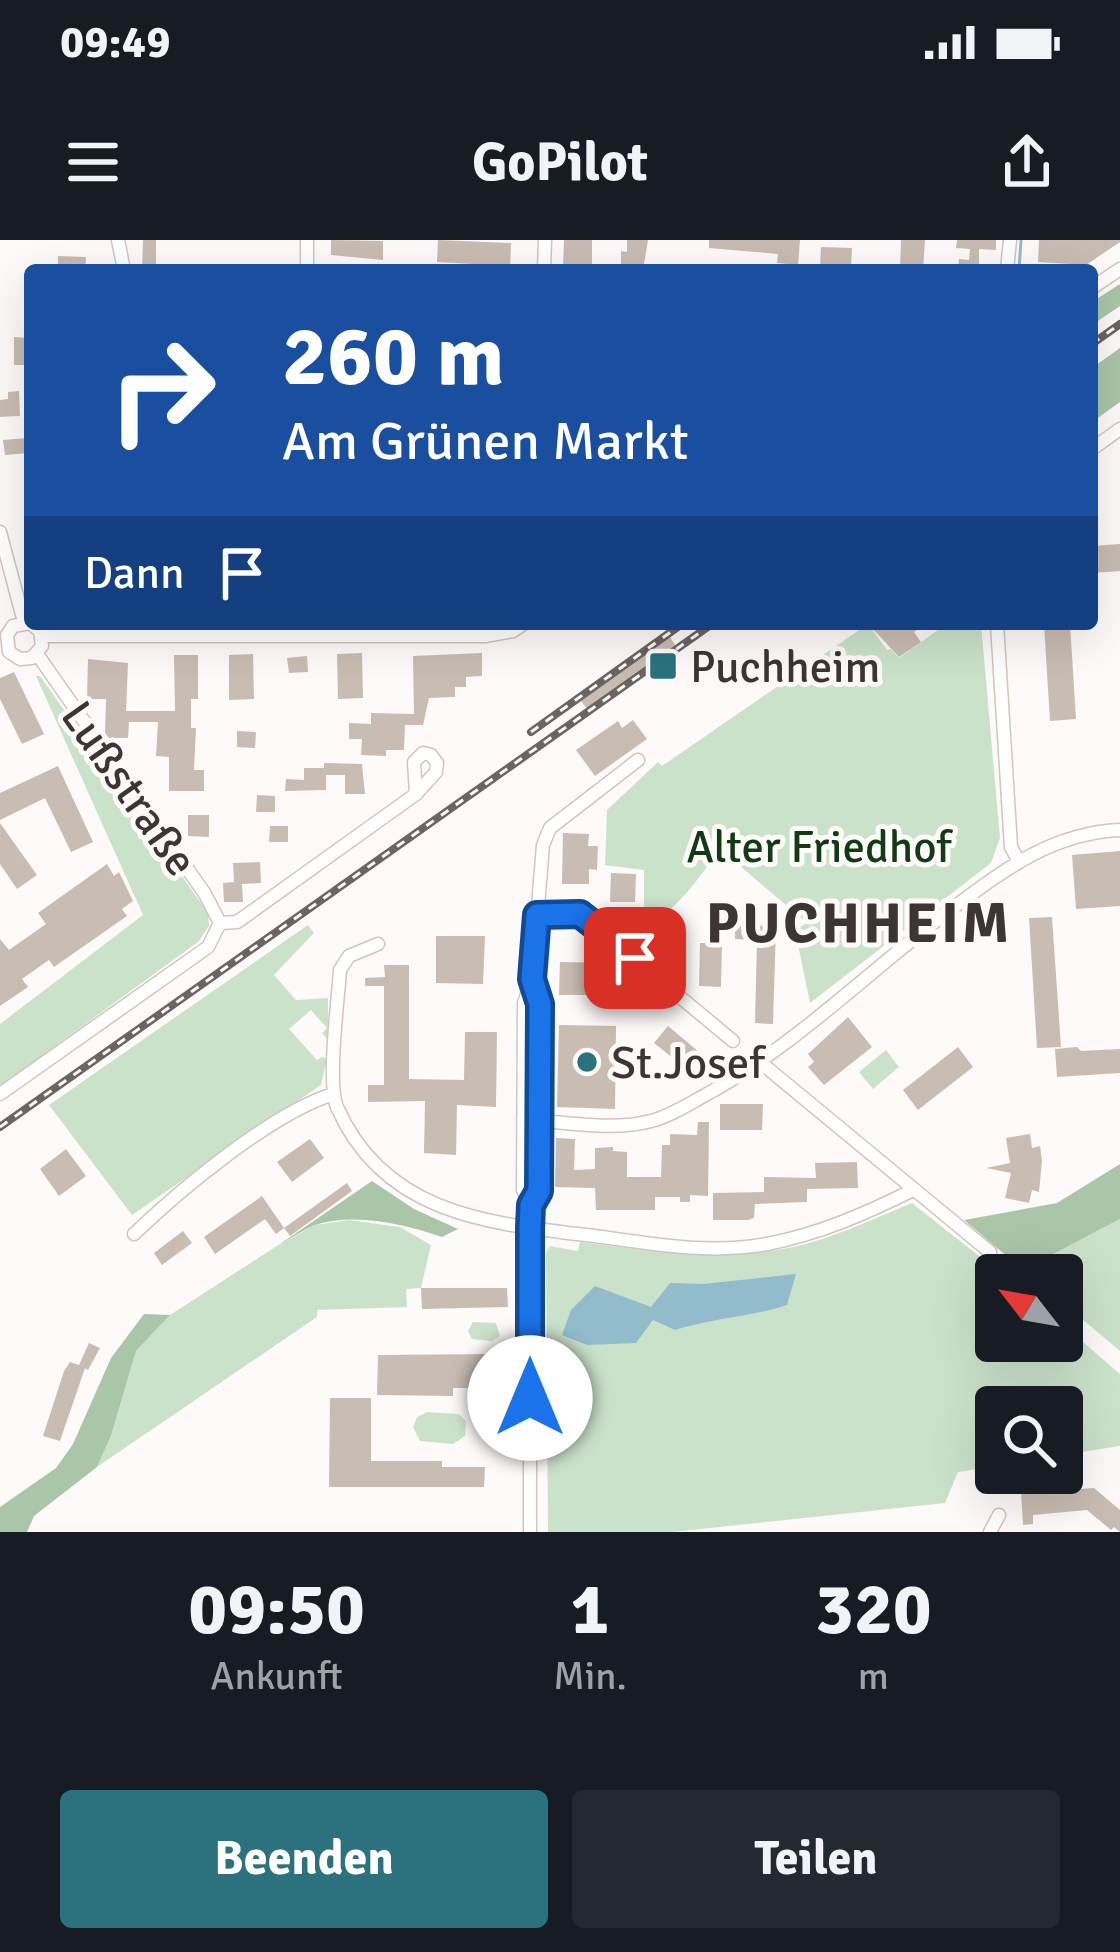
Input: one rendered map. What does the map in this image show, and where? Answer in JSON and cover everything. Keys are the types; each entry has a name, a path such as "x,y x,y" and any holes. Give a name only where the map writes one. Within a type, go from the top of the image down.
{"street":[{"path":"0,532 24,610"},
{"path":"24,624 9,630 3,648 20,659 37,655 42,636"},
{"path":"36,630 42,636 160,630"},
{"path":"344,630 485,636 516,630"},
{"path":"997,630 1011,847 1018,860"},
{"name":"Lußstraße","path":"37,655 220,923"},
{"path":"531,1205 523,1190 524,1003 532,979 541,854 550,828 638,760"},
{"path":"0,1094 208,947 220,923 237,922 416,794"},
{"path":"523,1120 628,1126 655,1120 760,1062 1018,860 1060,840 1120,830"},
{"path":"537,915 580,914 733,1041"},
{"path":"609,936 658,928 674,935 675,955 668,966 653,973"},
{"path":"378,944 349,956 340,970 333,1094 351,1134 367,1155 415,1194 459,1215 701,1250 762,1245 813,1234 913,1190"},
{"path":"530,1532 530,1228 531,1205 539,1191 540,1004 532,979"},
{"path":"760,1062 990,1252"},
{"path":"134,1234 162,1207 304,1103 333,1094"},
{"path":"990,1532 999,1515"}],"green space":[{"path":"1120,284 1120,306 1098,321 1098,298"},
{"path":"1120,348 1120,402 1098,418 1098,364"},
{"name":"Alter Friedhof","path":"859,630 872,630 899,658 938,630 982,630 1000,838 991,863 810,1003 795,930 807,923 740,866 736,839 673,907 644,924 644,870 605,865 607,810 658,762 662,766"},
{"path":"36,676 208,913 209,926 198,942 0,1086 0,1024 143,915"},
{"path":"308,925 314,933 274,975 296,1000 328,998 328,1040 322,1033 327,1028 311,1010 289,1029 317,1060 327,1059 321,1085 132,1215 49,1105"},
{"path":"654,934 664,938 668,948 664,958 654,962 644,958 640,948 644,938"},
{"path":"886,1050 899,1067 873,1089 859,1072"},
{"path":"1120,1164 1120,1219 1053,1254 1004,1254 964,1220 1057,1203"},
{"path":"372,1181 414,1209 458,1229 442,1237 396,1224 330,1221 280,1244"},
{"path":"912,1203 976,1254 975,1362 1083,1362 1083,1342 1120,1374 1120,1446 1083,1452 1083,1386 975,1386 975,1469 958,1472 945,1503 672,1532 548,1532 546,1253 550,1246 578,1251 580,1242 695,1254 752,1253 822,1239"},
{"path":"1120,1219 1120,1351 1083,1320 1083,1254 1053,1254"},
{"path":"349,1220 400,1227 431,1245 421,1288 406,1289 407,1307 317,1310 317,1317 97,1467 136,1351 170,1315 315,1225"},
{"path":"144,1314 170,1315 136,1351 97,1467 34,1516 27,1532 0,1532 0,1507 56,1468 73,1444 111,1358"},
{"path":"473,1322 496,1323 500,1336 492,1341 472,1339 468,1331"},
{"path":"427,1412 459,1414 466,1421 465,1436 453,1444 420,1441 413,1427 417,1417"}],"water":[{"path":"796,1274 787,1305 773,1309 675,1330 653,1320 636,1343 587,1345 562,1335 571,1310 595,1286 651,1307 670,1283"}],"building":[{"path":"143,240 156,240 156,264 142,264"},
{"path":"331,240 383,241 383,260 331,255"},
{"path":"438,240 511,243 510,264 437,262"},
{"path":"564,240 592,240 592,264 563,264"},
{"path":"627,240 648,240 644,264 621,264 621,251 627,252"},
{"path":"709,240 800,240 798,264 777,263 778,254 709,248"},
{"path":"901,240 925,240 923,264 900,264"},
{"path":"957,240 996,240 996,250 979,249 979,264 959,264 959,259 969,260 970,249 956,248"},
{"path":"1039,240 1120,240 1087,264 1038,262"},
{"path":"821,247 852,248 851,264 820,264"},
{"path":"58,256 86,257 85,264 58,264"},
{"path":"14,337 24,338 24,365 14,365"},
{"path":"19,391 20,416 0,417 0,400 8,399 8,392"},
{"path":"24,438 24,453 5,455 3,440"},
{"path":"1120,544 1120,571 1098,573 1098,546"},
{"path":"874,630 917,630 921,642 899,657"},
{"path":"1044,630 1070,630 1076,719 1050,721"},
{"path":"670,637 675,645 587,709 581,701"},
{"path":"362,653 363,698 338,699 337,654"},
{"path":"482,653 482,676 466,677 466,687 455,687 455,697 429,698 423,725 405,725 404,750 386,750 386,756 361,755 362,739 349,739 349,723 371,724 371,713 414,714 413,656"},
{"path":"253,654 254,699 229,700 229,655"},
{"path":"174,655 198,655 198,699 191,699 191,728 196,728 194,770 204,770 204,791 169,791 169,757 156,756 158,722 129,722 128,738 109,738 105,733 106,699 87,699 88,659 128,663 126,711 175,711"},
{"path":"307,656 308,672 289,673 287,658"},
{"path":"14,672 44,734 22,744 0,699 0,678"},
{"path":"633,720 647,739 595,776 576,750 618,721 622,728"},
{"path":"237,731 256,732 255,748 237,747"},
{"path":"324,763 362,764 365,794 345,794 345,775 326,775 326,790 285,791 286,779 304,780 304,768 324,768"},
{"path":"58,766 93,842 71,852 45,798 0,820 0,793"},
{"path":"257,795 275,796 275,812 256,812"},
{"path":"188,815 209,815 209,837 188,836"},
{"path":"0,823 37,875 17,889 0,864"},
{"path":"270,826 288,826 288,842 269,842"},
{"path":"563,833 589,834 588,846 598,846 597,870 589,869 589,884 562,884"},
{"path":"1120,851 1120,906 1076,909 1072,855"},
{"path":"260,862 261,883 242,884 243,902 224,902 223,883 234,882 233,863"},
{"path":"107,864 114,876 119,872 133,901 122,909 127,916 54,967 49,960 22,979 28,987 0,1006 0,939 9,950 46,924 38,913"},
{"path":"611,873 636,874 635,902 610,902"},
{"path":"1052,917 1061,1047 1037,1048 1029,918"},
{"path":"735,925 776,926 773,1024 755,1023 757,940 735,939"},
{"path":"436,936 485,936 483,984 436,983"},
{"path":"700,943 722,943 721,987 699,986"},
{"path":"560,962 616,963 617,995 559,995"},
{"path":"384,965 409,965 409,1079 464,1080 465,1032 497,1032 496,1107 457,1105 456,1155 424,1153 425,1101 368,1102 368,1085 384,1085 384,986 365,986 365,978 385,977"},
{"path":"848,1017 872,1047 824,1085 808,1067 814,1062 808,1054"},
{"name":"St.Josef","path":"559,1025 616,1026 615,1109 557,1107"},
{"path":"668,1026 698,1051 684,1067 654,1043"},
{"path":"958,1047 973,1067 918,1110 903,1090"},
{"path":"1077,1047 1081,1051 1120,1049 1120,1073 1057,1077 1055,1049"},
{"path":"720,1104 763,1104 762,1130 720,1130"},
{"path":"698,1122 709,1122 708,1196 690,1195 690,1202 655,1197 655,1210 596,1210 595,1188 555,1187 556,1138 575,1139 574,1170 595,1169 595,1148 613,1147 613,1151 627,1152 627,1177 661,1177 662,1145 670,1145 670,1134 697,1135"},
{"path":"1030,1134 1032,1148 1040,1146 1042,1161 1039,1192 1032,1190 1029,1203 1005,1198 1011,1173 986,1168 1010,1163 1006,1138"},
{"path":"310,1139 324,1158 292,1182 277,1162"},
{"path":"66,1149 86,1176 59,1196 40,1169"},
{"path":"857,1162 858,1188 807,1189 807,1202 755,1204 754,1218 713,1220 713,1193 764,1192 764,1177 816,1178 815,1163"},
{"path":"347,1183 352,1191 290,1236 284,1228"},
{"path":"262,1196 284,1228 276,1234 265,1219 215,1254 204,1237"},
{"path":"183,1231 192,1243 162,1265 154,1253"},
{"path":"421,1288 507,1288 508,1307 422,1309"},
{"path":"89,1343 100,1348 85,1368 60,1441 43,1436 64,1371 70,1362 79,1365"},
{"path":"508,1354 508,1388 453,1388 453,1396 377,1395 378,1355"},
{"path":"330,1398 371,1398 371,1461 442,1461 442,1467 485,1467 484,1487 329,1487"},
{"path":"1094,1488 1120,1510 1120,1532 1087,1510 1033,1515 1033,1524 1023,1525 1021,1494 1083,1494 1083,1489"}],"waterway":[{"path":"1019,264 1021,240"}],"railway":[{"path":"1098,340 1120,324"},
{"path":"531,732 674,630"},
{"path":"0,1127 704,630"}],"place":[{"name":"Puchheim","path":"663,666"},
{"name":"St.Josef","path":"587,1062"}],"district":[{"name":"PUCHHEIM","path":"859,922"}],"route":[{"path":"530,1398 530,1228 531,1205 539,1191 540,1004 532,979 537,915 580,914 635,958"}]}
